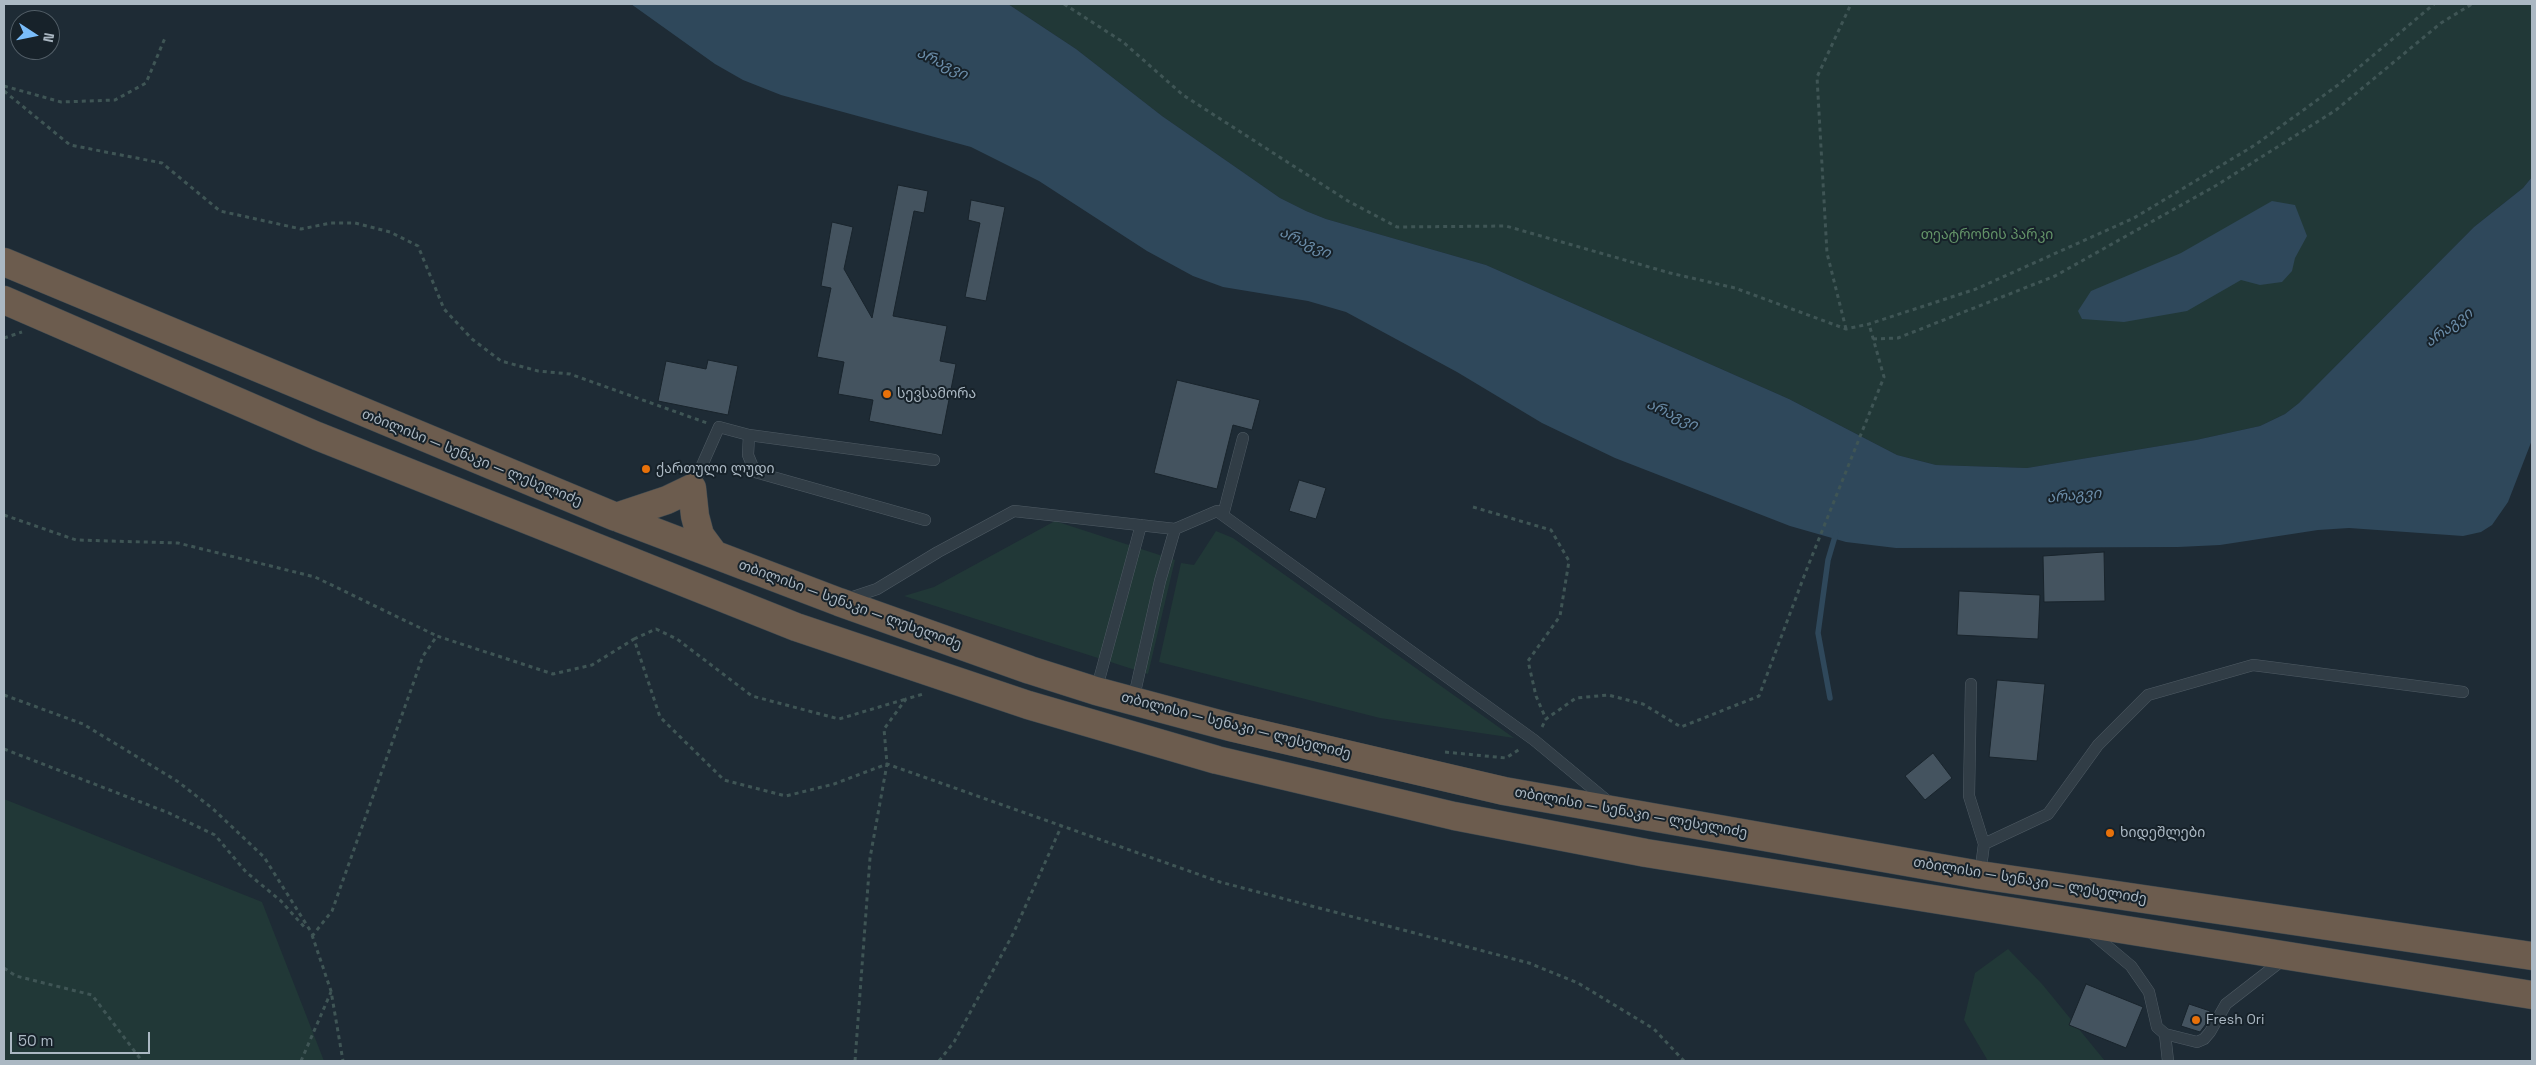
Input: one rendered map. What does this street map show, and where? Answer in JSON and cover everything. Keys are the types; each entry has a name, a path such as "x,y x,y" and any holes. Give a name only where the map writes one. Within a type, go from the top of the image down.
{"highway":[{"name":"თბილისი — სენაკი — ლესელიძე","path":"4,262 525,481 616,517 839,602 1030,670 1096,691 1230,727 1495,789 1980,875 2532,956"},
{"path":"4,300 317,436 521,519 796,626 1037,707 1217,760 1454,816 1646,853 2532,995"},
{"path":"616,517 666,500 692,488 695,516 700,536 714,554"}],"lane":[{"path":"692,488 719,428 749,435 934,460"},
{"path":"749,435 748,454 755,472 925,520"},
{"path":"1220,513 1243,438"},
{"path":"839,602 878,589 938,552 1014,511 1175,529 1220,513"},
{"path":"1220,513 1534,740 1620,810"},
{"path":"1096,691 1141,525"},
{"path":"1133,701 1175,529"},
{"path":"1984,844 2048,814 2098,745 2148,695 2253,665 2464,692"},
{"path":"1971,684 1969,796 1984,844 1980,875"},
{"path":"2081,924 2131,966 2149,992 2157,1027 2166,1034 2197,1042 2204,1039 2226,1004 2288,956"},
{"path":"2166,1034 2168,1061"}],"path":[{"path":"1064,4 1123,42 1182,95 1348,201 1397,227 1506,226 1670,273 1735,288 1846,329 1869,324 1976,289 2134,218 2255,145 2338,84 2434,4"},
{"path":"1846,329 1827,253 1817,78 1851,4"},
{"path":"1873,339 1898,338 2064,271 2217,185 2336,110 2441,23 2472,4"},
{"path":"4,86 61,102 114,100 146,83 165,38"},
{"path":"4,91 70,145 162,163 220,211 301,228 331,223 355,223 390,232 418,246 444,309 472,339 501,361 538,371 570,374 719,428"},
{"path":"1473,507 1550,530 1569,561 1560,616 1528,661 1536,696 1546,719 1576,698 1608,695 1643,704 1681,727 1759,696 1806,571 1884,377 1869,324"},
{"path":"4,515 76,540 178,542 315,577 437,636 553,674 592,666 634,639 656,629 677,638 752,696 839,719 924,693"},
{"path":"312,936 332,911 423,656 437,636"},
{"path":"634,639 660,717 724,780 786,796 834,784 887,764 1220,882 1529,963 1578,984 1654,1029 1684,1061"},
{"path":"4,695 83,724 177,781 212,808 264,857 312,936 331,991 343,1061"},
{"path":"855,1061 870,858 887,764 884,729 906,699"},
{"path":"1442,752 1506,758 1534,740"},
{"path":"4,749 169,813 216,835 246,872 281,901 312,936"},
{"path":"939,1061 954,1042 1013,934 1061,827"},
{"path":"4,968 16,976 92,994 142,1061"},
{"path":"301,1061 331,991"}],"green space":[{"name":"თეატრონის პარკი","path":"1008,4 2532,4 2532,177 2523,188 2474,227 2299,403 2285,414 2260,426 2196,440 2027,468 1936,465 1897,455 1789,399 1486,265 1326,219 1306,211 1280,198 1162,116 1076,49"},
{"path":"1055,521 1175,560 1148,674 904,596 934,587"},
{"path":"1216,531 1233,538 1514,738 1380,718 1159,662 1181,563 1194,565"},
{"path":"4,799 262,902 324,1061 4,1061"},
{"path":"2008,949 2042,984 2105,1061 1988,1061 1964,1020 1975,973"}],"water":[{"name":"არაგვი","path":"631,4 1008,4 1076,49 1162,116 1280,198 1306,211 1326,219 1486,265 1789,399 1897,455 1936,465 2027,468 2196,440 2260,426 2285,414 2299,403 2474,227 2523,188 2532,177 2532,440 2508,502 2492,525 2481,532 2463,536 2349,528 2318,530 2220,545 2178,547 1896,548 1846,542 1790,526 1615,458 1542,423 1457,372 1346,312 1308,301 1223,287 1193,276 1147,251 1039,181 971,147 781,95 743,80 715,64"},
{"path":"2272,201 2295,205 2307,236 2295,258 2292,271 2282,282 2260,285 2241,280 2187,311 2124,322 2082,319 2078,311 2091,291 2181,253"}],"building":[{"path":"898,185 928,191 924,213 914,211 893,316 947,326 940,361 956,364 942,435 869,421 873,400 838,394 844,362 817,357 831,288 821,286 832,222 853,227 844,269 872,318"},
{"path":"971,200 1005,207 986,301 965,297 980,223 968,220"},
{"path":"708,360 738,366 728,415 658,401 666,361 706,369"},
{"path":"1177,380 1260,400 1252,430 1233,425 1217,489 1154,473"},
{"path":"1299,480 1326,488 1316,519 1289,511"},
{"path":"2104,552 2105,601 2044,602 2043,556"},
{"path":"1959,591 2040,595 2038,639 1957,635"},
{"path":"1997,680 2045,684 2037,761 1989,757"},
{"path":"1933,753 1952,778 1925,800 1905,776"},
{"path":"2086,984 2143,1007 2126,1048 2069,1025"},
{"path":"2189,1004 2210,1011 2206,1024 2200,1032 2181,1026"}],"waterway":[{"path":"1830,698 1818,633 1828,560 1836,533"}],"place":[{"name":"სევსამორა","path":"887,394"},
{"name":"ქართული ლუდი","path":"646,469"},
{"name":"ხიდეშლები","path":"2110,833"},
{"name":"Fresh Ori","path":"2196,1020"}]}
